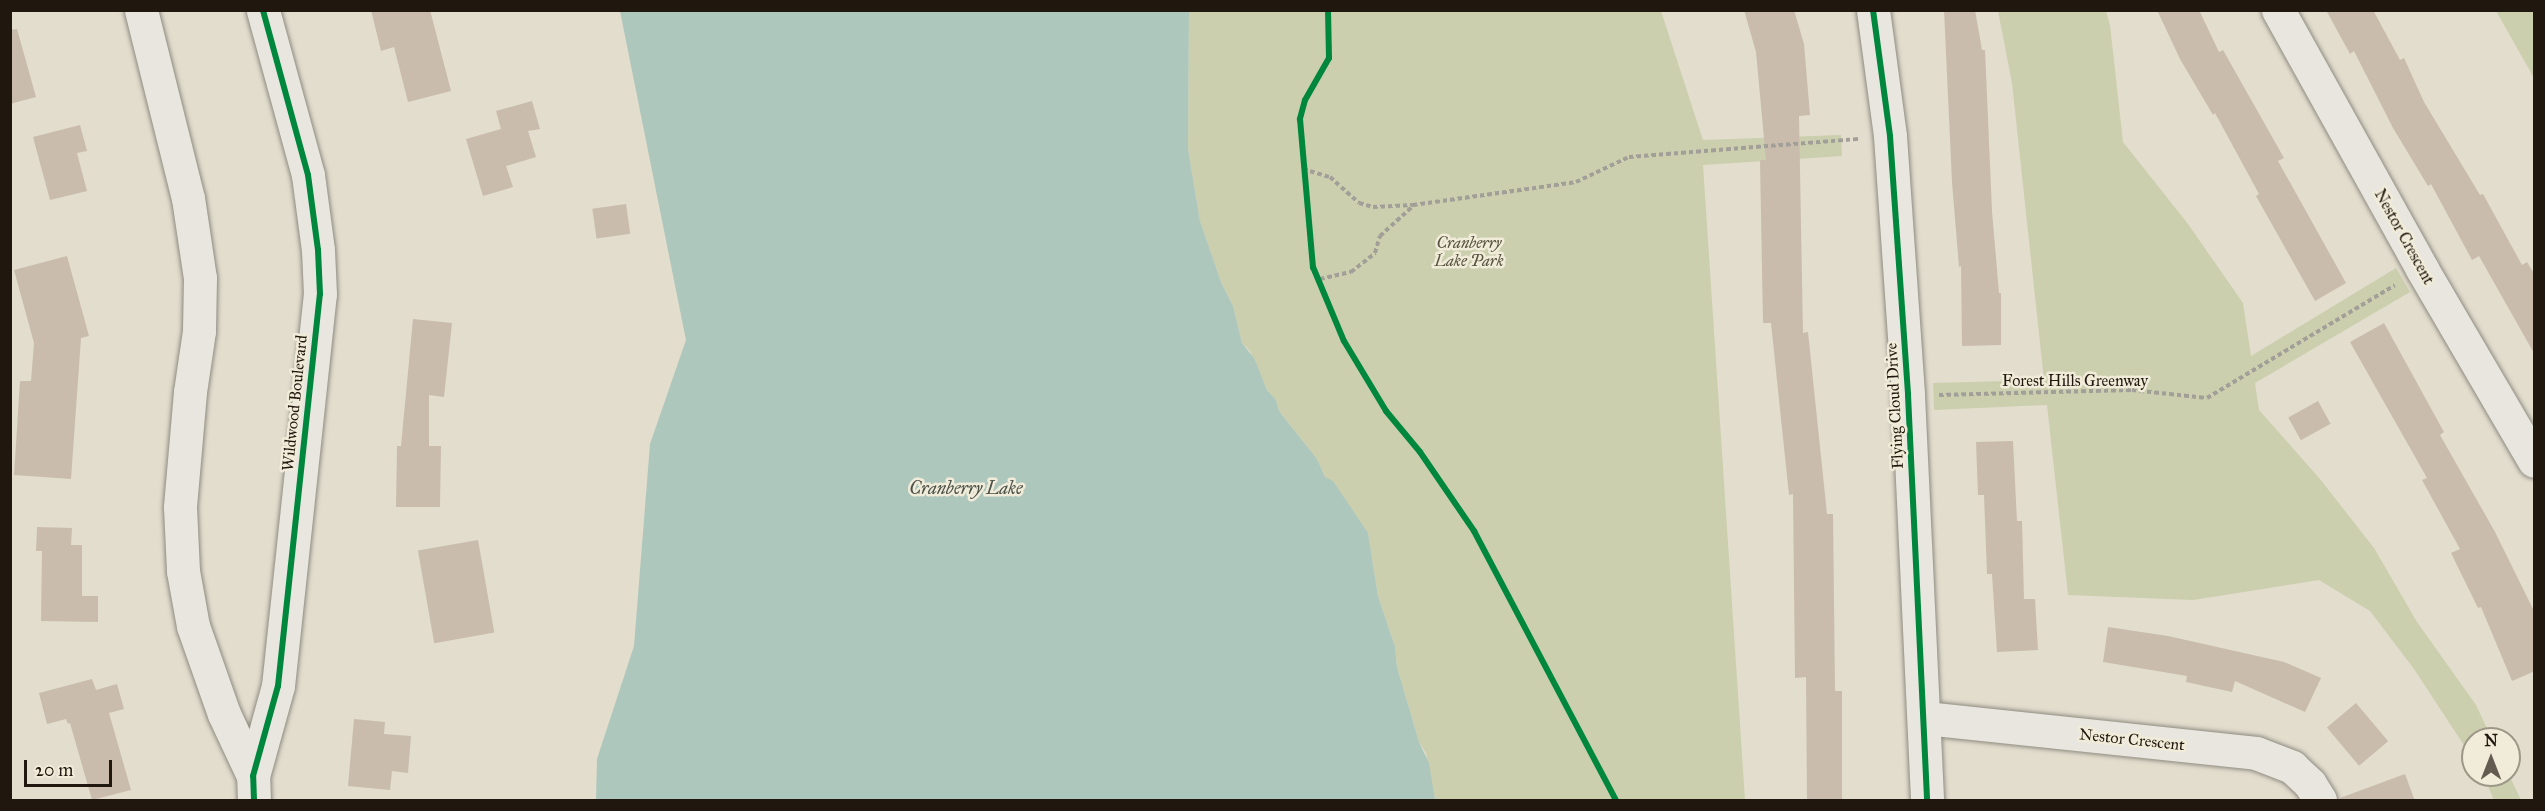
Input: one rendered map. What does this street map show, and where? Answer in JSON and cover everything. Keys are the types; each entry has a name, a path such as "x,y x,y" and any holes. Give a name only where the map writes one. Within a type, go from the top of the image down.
{"street":[{"name":"Wildwood Boulevard","path":"141,10 188,198 200,278 199,331 190,392 180,507 183,571 193,626 253,789"},
{"name":"Wildwood Boulevard","path":"253,789 278,686 320,294 318,250 308,174 263,10"},
{"name":"Flying Cloud Drive","path":"1873,10 1890,136 1908,395 1925,718 1927,801"},
{"name":"Nestor Crescent","path":"2278,10 2422,269 2535,461"},
{"name":"Nestor Crescent","path":"1925,718 2256,753 2292,767 2310,784 2320,801"}],"path":[{"path":"1303,169 1330,177 1359,203 1373,207 1413,205 1576,182 1629,157 1890,136"},
{"path":"1320,279 1351,272 1375,253 1380,236 1413,205"}],"green space":[{"name":"Cranberry Lake Park","path":"1189,11 1661,11 1703,140 1841,135 1842,156 1703,165 1745,800 1435,800 1426,753 1419,742 1397,667 1395,647 1378,596 1368,533 1325,477 1317,459 1279,411 1276,400 1267,390 1250,351 1242,343 1233,306 1221,282 1200,221 1188,149"},
{"path":"1998,11 2106,11 2110,25 2123,142 2188,224 2243,303 2251,356 2396,268 2410,292 2255,383 2259,410 2320,479 2374,548 2417,622 2476,705 2486,727 2461,727 2461,741 2414,669 2370,611 2319,580 2193,600 2068,595 2047,405 1934,410 1933,383 2044,380 2012,83"},
{"path":"2496,11 2534,11 2534,78"},
{"path":"2488,787 2515,787 2521,800 2494,800"}],"water":[{"name":"Cranberry Lake","path":"620,11 1189,11 1188,149 1200,221 1221,282 1233,306 1242,343 1254,358 1267,390 1276,400 1279,411 1317,459 1325,477 1333,481 1368,533 1378,596 1395,647 1397,667 1419,742 1429,763 1435,800 596,800 597,759 634,646 650,444 686,340"}],"building":[{"path":"371,10 430,10 451,91 408,102 394,47 381,51"},
{"path":"1744,10 1794,10 1804,44 1810,115 1799,116 1803,333 1808,332 1827,514 1833,514 1835,691 1842,691 1842,801 1807,801 1806,677 1795,678 1793,494 1789,495 1771,323 1763,323 1760,160 1766,160 1756,52"},
{"path":"1944,10 1975,10 1982,50 1985,50 1992,211 1999,293 2001,293 2001,345 1962,346 1961,266 1959,267 1952,182"},
{"path":"2157,10 2199,10 2219,52 2223,50 2284,158 2278,161 2346,283 2315,301 2256,196 2259,194 2215,113 2213,115 2180,59"},
{"path":"2326,10 2373,10 2400,60 2404,58 2424,102 2480,195 2483,194 2522,265 2527,262 2535,275 2535,355 2479,256 2472,260 2431,184 2428,186 2393,128 2354,51 2350,54"},
{"path":"17,29 36,97 10,104 10,30"},
{"path":"532,101 540,129 528,131 536,157 506,166 513,187 483,196 466,139 501,129 496,111"},
{"path":"80,125 87,151 77,153 87,191 50,200 33,137"},
{"path":"626,204 630,234 597,238 592,209"},
{"path":"67,256 89,336 81,338 71,479 14,475 20,381 31,381 34,343 14,270"},
{"path":"413,319 452,323 444,397 429,395 429,446 441,446 440,507 396,507 397,446 401,446"},
{"path":"2384,323 2444,432 2440,435 2495,532 2535,613 2535,671 2512,681 2481,607 2478,608 2451,553 2460,549 2422,480 2427,478 2350,342"},
{"path":"2318,401 2331,424 2301,440 2288,417"},
{"path":"2013,441 2017,521 2022,521 2024,599 2035,599 2038,650 1997,652 1992,574 1987,574 1984,495 1978,495 1976,442"},
{"path":"37,527 72,528 71,545 82,545 82,596 98,596 98,622 41,621 42,551 36,551"},
{"path":"478,540 494,633 434,643 418,551"},
{"path":"2108,627 2168,636 2284,662 2321,678 2305,712 2235,681 2232,692 2186,682 2187,676 2103,662"},
{"path":"92,679 96,690 117,684 124,709 109,713 131,790 92,800 70,723 68,724 66,719 47,724 39,693"},
{"path":"2356,703 2388,741 2359,766 2327,727"},
{"path":"354,719 385,722 384,734 411,736 408,773 392,771 390,790 348,786"},
{"path":"2405,774 2415,801 2341,801 2340,798"}],"cycle path":[{"path":"254,800 253,776 278,686 320,294 318,250 308,175 263,10"},
{"path":"1328,10 1329,58 1305,100 1300,119 1313,267 1344,341 1386,411 1420,452 1474,531 1616,800"},
{"path":"1873,10 1890,136 1908,395 1927,800"}]}
